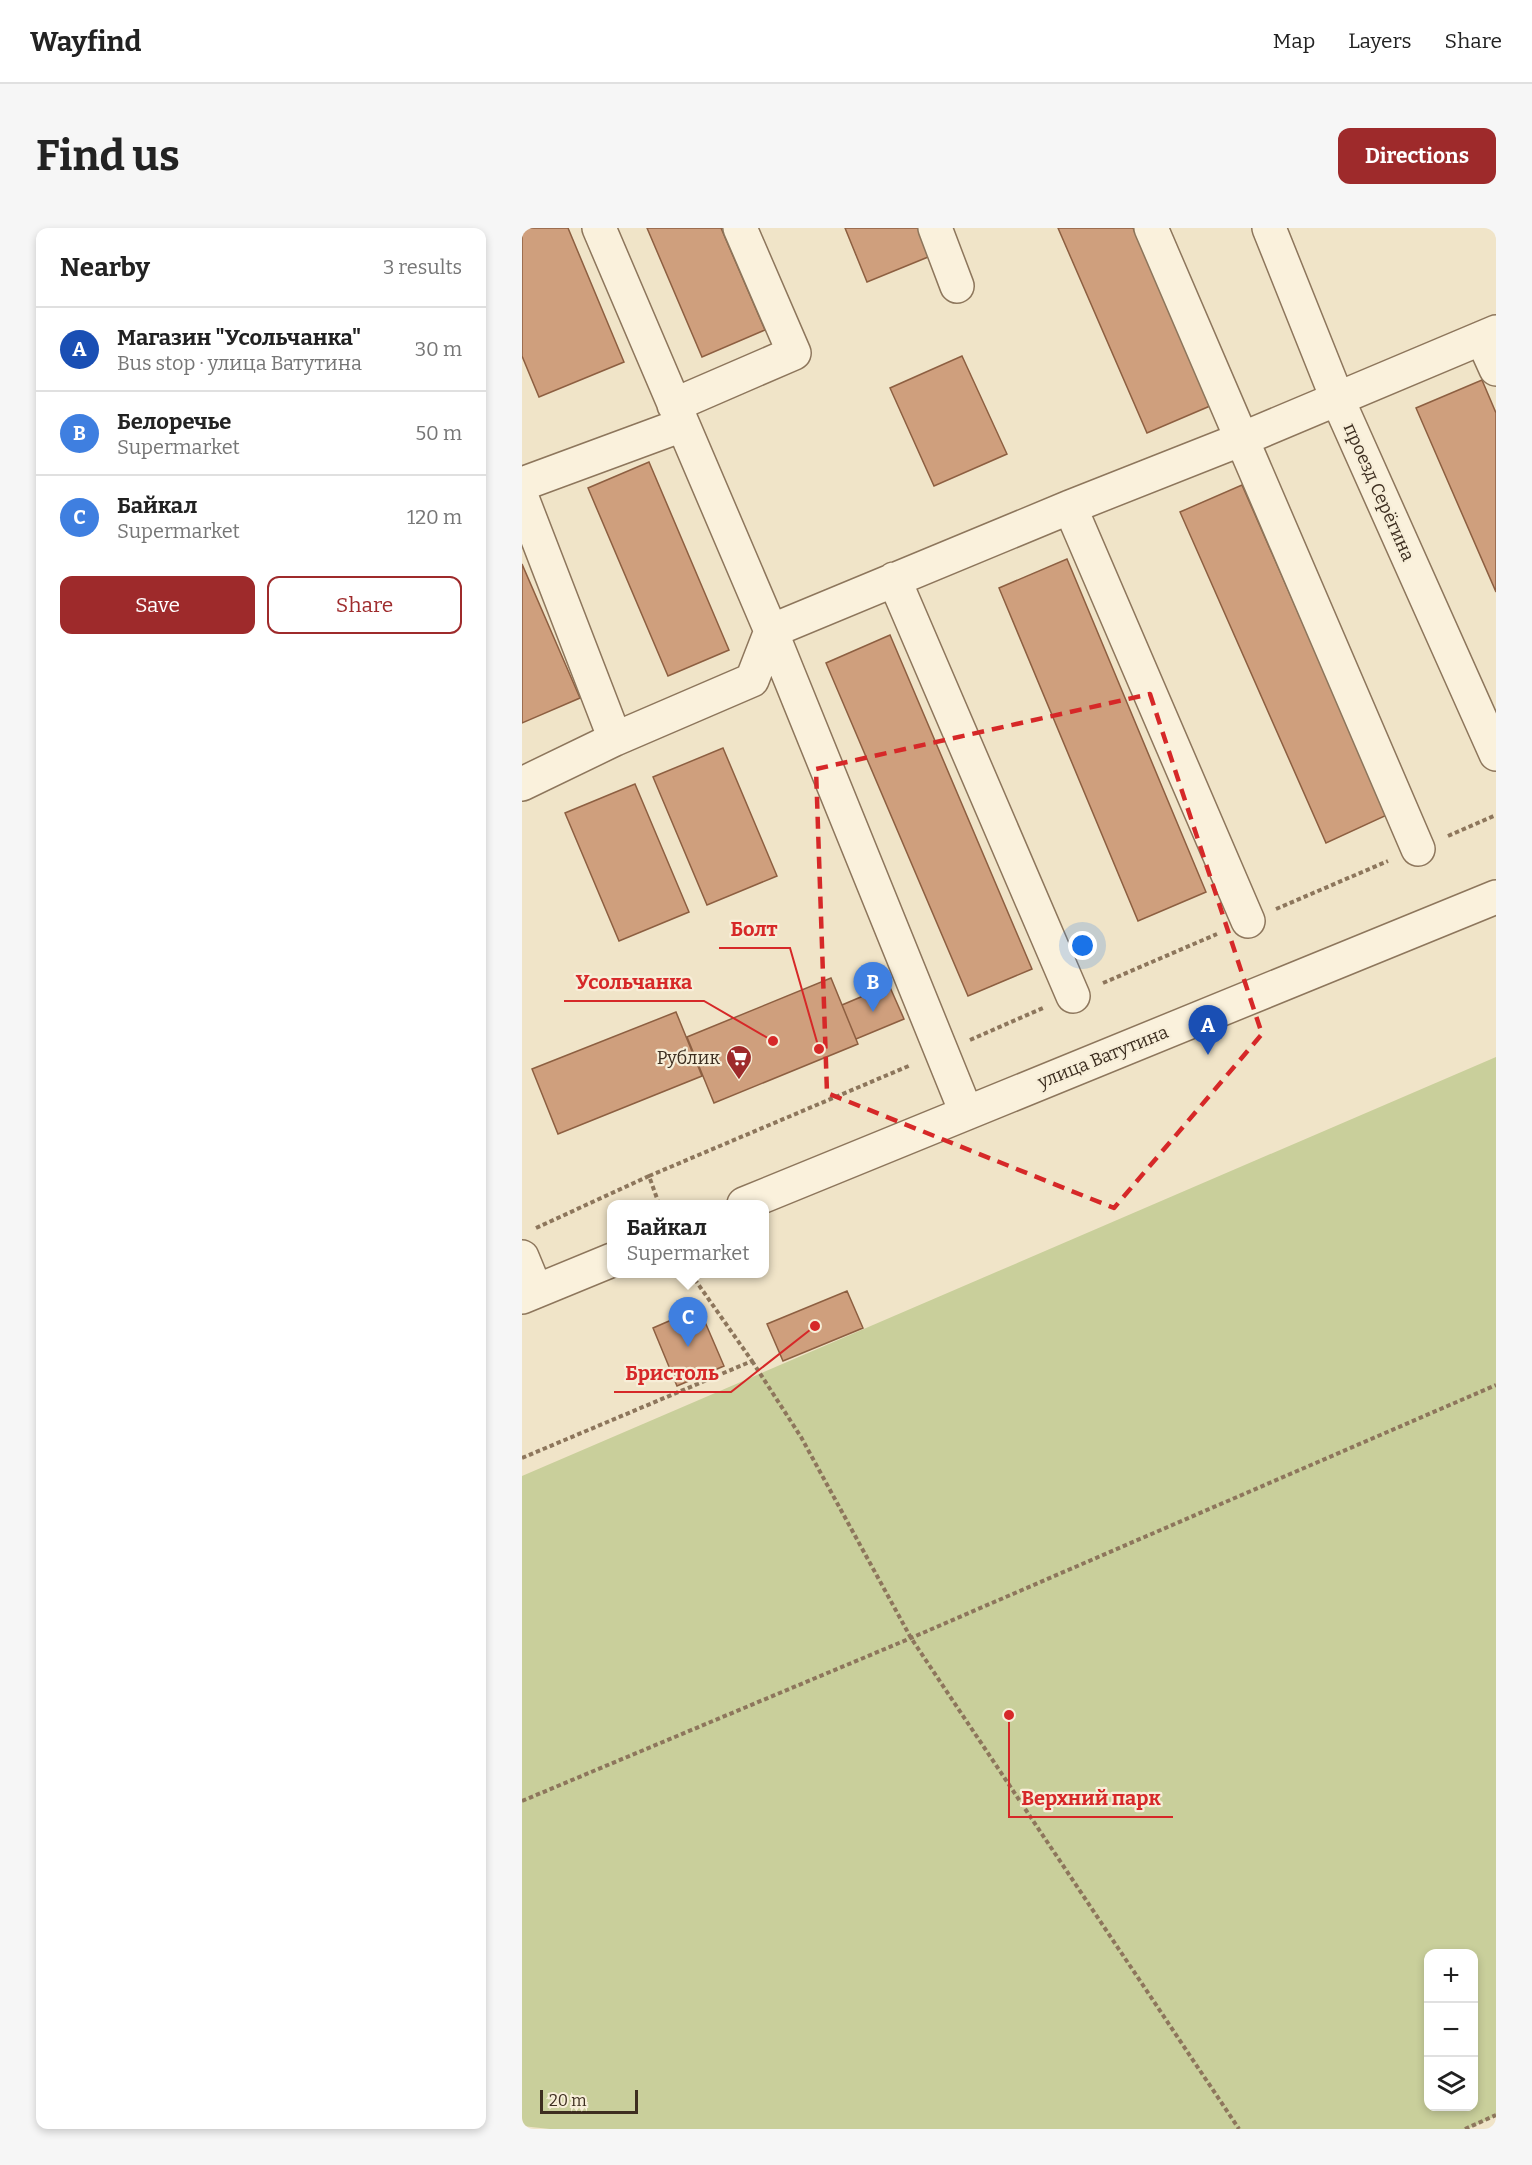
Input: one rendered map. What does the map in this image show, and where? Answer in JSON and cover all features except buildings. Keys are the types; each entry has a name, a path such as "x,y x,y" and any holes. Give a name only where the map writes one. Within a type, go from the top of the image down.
{"street":[{"path":"599,228 771,631 966,1112"},
{"path":"522,484 678,415 794,353 740,228"},
{"path":"935,228 957,286"},
{"path":"1151,228 1418,849"},
{"name":"проезд Серёгина","path":"1269,228 1337,398 1496,754"},
{"path":"522,784 615,739 752,680 771,631 1070,507 1242,439 1489,335 1496,369"},
{"path":"522,498 615,739"},
{"path":"1070,507 1248,921"},
{"path":"894,579 1073,996"},
{"name":"улица Ватутина","path":"754,1200 1496,897"},
{"path":"527,1244 529,1294 607,1262"}],"path":[{"path":"527,1244 649,1176 658,1200"},
{"path":"694,1278 752,1361 801,1437 911,1638 1239,2129"},
{"path":"522,1458 752,1361"},
{"path":"522,1801 911,1638 1496,1385"},
{"path":"1465,2129 1496,2115"}],"highlighted area":[{"path":"1150,694 1262,1034 1114,1208 827,1093 816,769"}],"green space":[{"path":"1496,1057 1496,2116 1467,2129 550,2129 522,2126 522,1476"}],"place":[{"name":"Белоречье","path":"873,1012"},
{"name":"Усольчанка","path":"773,1041"},
{"name":"Болт","path":"819,1049"},
{"name":"Магазин \"Усольчанка\"","path":"1208,1055"},
{"name":"Рублик","path":"739,1081"},
{"name":"Бристоль","path":"815,1326"},
{"name":"Байкал","path":"688,1347"},
{"name":"Верхний парк","path":"1009,1715"}]}
